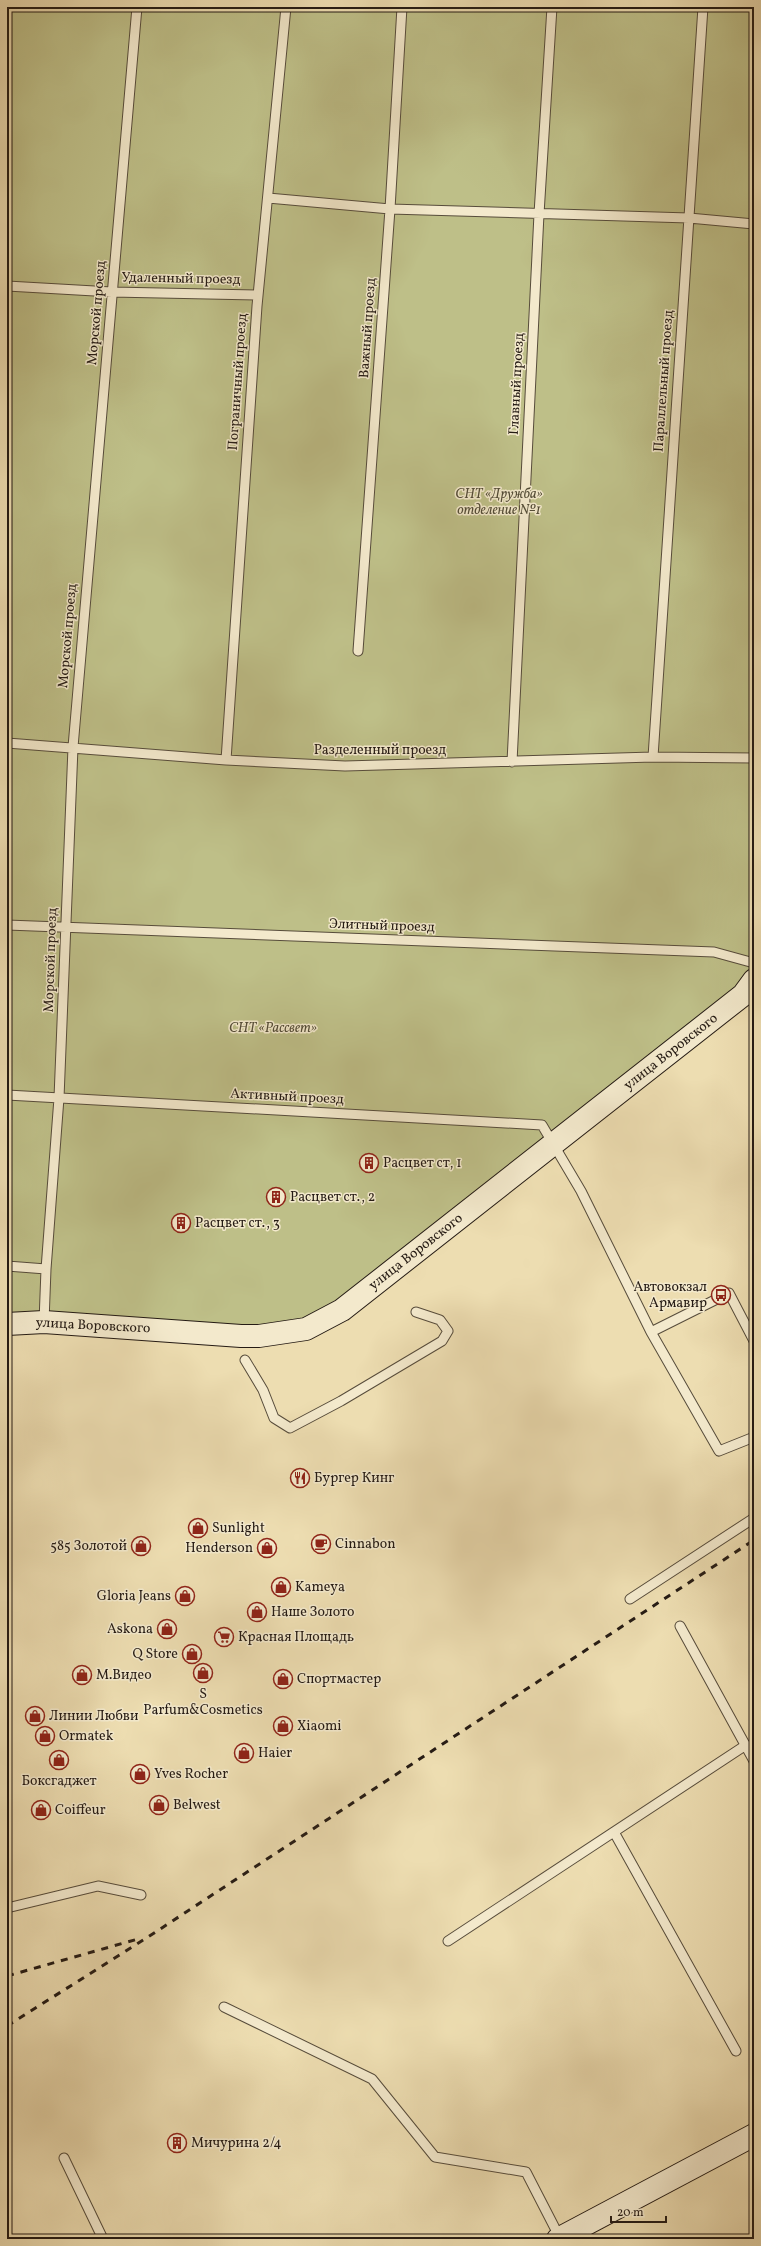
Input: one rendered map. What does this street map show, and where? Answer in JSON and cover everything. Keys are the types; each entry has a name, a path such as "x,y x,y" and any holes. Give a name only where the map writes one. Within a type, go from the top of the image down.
{"street":[{"name":"улица Воровского","path":"7,1324 44,1322 242,1336 259,1336 306,1329 342,1310 743,995 754,980"},
{"path":"559,2238 754,2135"}],"lane":[{"name":"Морской проезд","path":"44,1322 46,1269 59,1098 67,928 73,747 137,7"},
{"name":"Пограничный проезд","path":"226,760 258,295 286,7"},
{"name":"Важный проезд","path":"358,651 390,209 402,7"},
{"name":"Главный проезд","path":"512,762 552,7"},
{"name":"Параллельный проезд","path":"653,757 703,7"},
{"path":"268,198 390,209 689,218 754,224"},
{"name":"Удаленный проезд","path":"7,286 112,292 258,295"},
{"name":"Разделенный проезд","path":"7,743 226,760 345,766 653,757 754,758"},
{"name":"Элитный проезд","path":"7,925 714,952 754,963"},
{"name":"Активный проезд","path":"7,1095 542,1125 554,1144"},
{"path":"554,1144 581,1191 651,1332 719,1451 754,1437"},
{"path":"7,1266 46,1269"},
{"path":"651,1332 729,1293 754,1341"},
{"path":"245,1360 262,1390 274,1418 290,1428 341,1401 442,1341 448,1332 440,1320 416,1312"},
{"path":"630,1599 754,1518"},
{"path":"680,1626 754,1761"},
{"path":"448,1942 746,1745"},
{"path":"614,1832 736,2051"},
{"path":"7,1908 98,1886 141,1895"},
{"path":"224,2008 372,2079 435,2157 526,2172 559,2238"},
{"path":"64,2158 103,2239"}],"green space":[{"path":"7,7 754,7 754,983 306,1329 7,1324"}],"railway":[{"path":"7,2026 148,1937 754,1540"},
{"path":"7,1976 138,1939"}],"place":[{"name":"Расцвет ст, 1","path":"369,1163"},
{"name":"Расцвет ст., 2","path":"276,1197"},
{"name":"Расцвет ст., 3","path":"181,1223"},
{"name":"Автовокзал Армавир","path":"721,1295"},
{"name":"Бургер Кинг","path":"300,1478"},
{"name":"Sunlight","path":"198,1528"},
{"name":"Cinnabon","path":"321,1544"},
{"name":"585 Золотой","path":"141,1546"},
{"name":"Henderson","path":"267,1548"},
{"name":"Kameya","path":"281,1587"},
{"name":"Gloria Jeans","path":"185,1596"},
{"name":"Наше Золото","path":"257,1612"},
{"name":"Askona","path":"167,1629"},
{"name":"Красная Площадь","path":"224,1637"},
{"name":"Q Store","path":"192,1654"},
{"name":"S Parfum&Cosmetics","path":"203,1673"},
{"name":"М.Видео","path":"82,1675"},
{"name":"Спортмастер","path":"283,1679"},
{"name":"Линии Любви","path":"35,1716"},
{"name":"Xiaomi","path":"283,1726"},
{"name":"Ormatek","path":"45,1736"},
{"name":"Haier","path":"244,1753"},
{"name":"Боксгаджет","path":"59,1760"},
{"name":"Yves Rocher","path":"140,1774"},
{"name":"Belwest","path":"159,1805"},
{"name":"Coiffeur","path":"41,1810"},
{"name":"Мичурина 2/4","path":"177,2143"}],"park label":[{"name":"СНТ «Дружба» отделение №1","path":"499,502"},
{"name":"СНТ «Рассвет»","path":"273,1028"}]}
